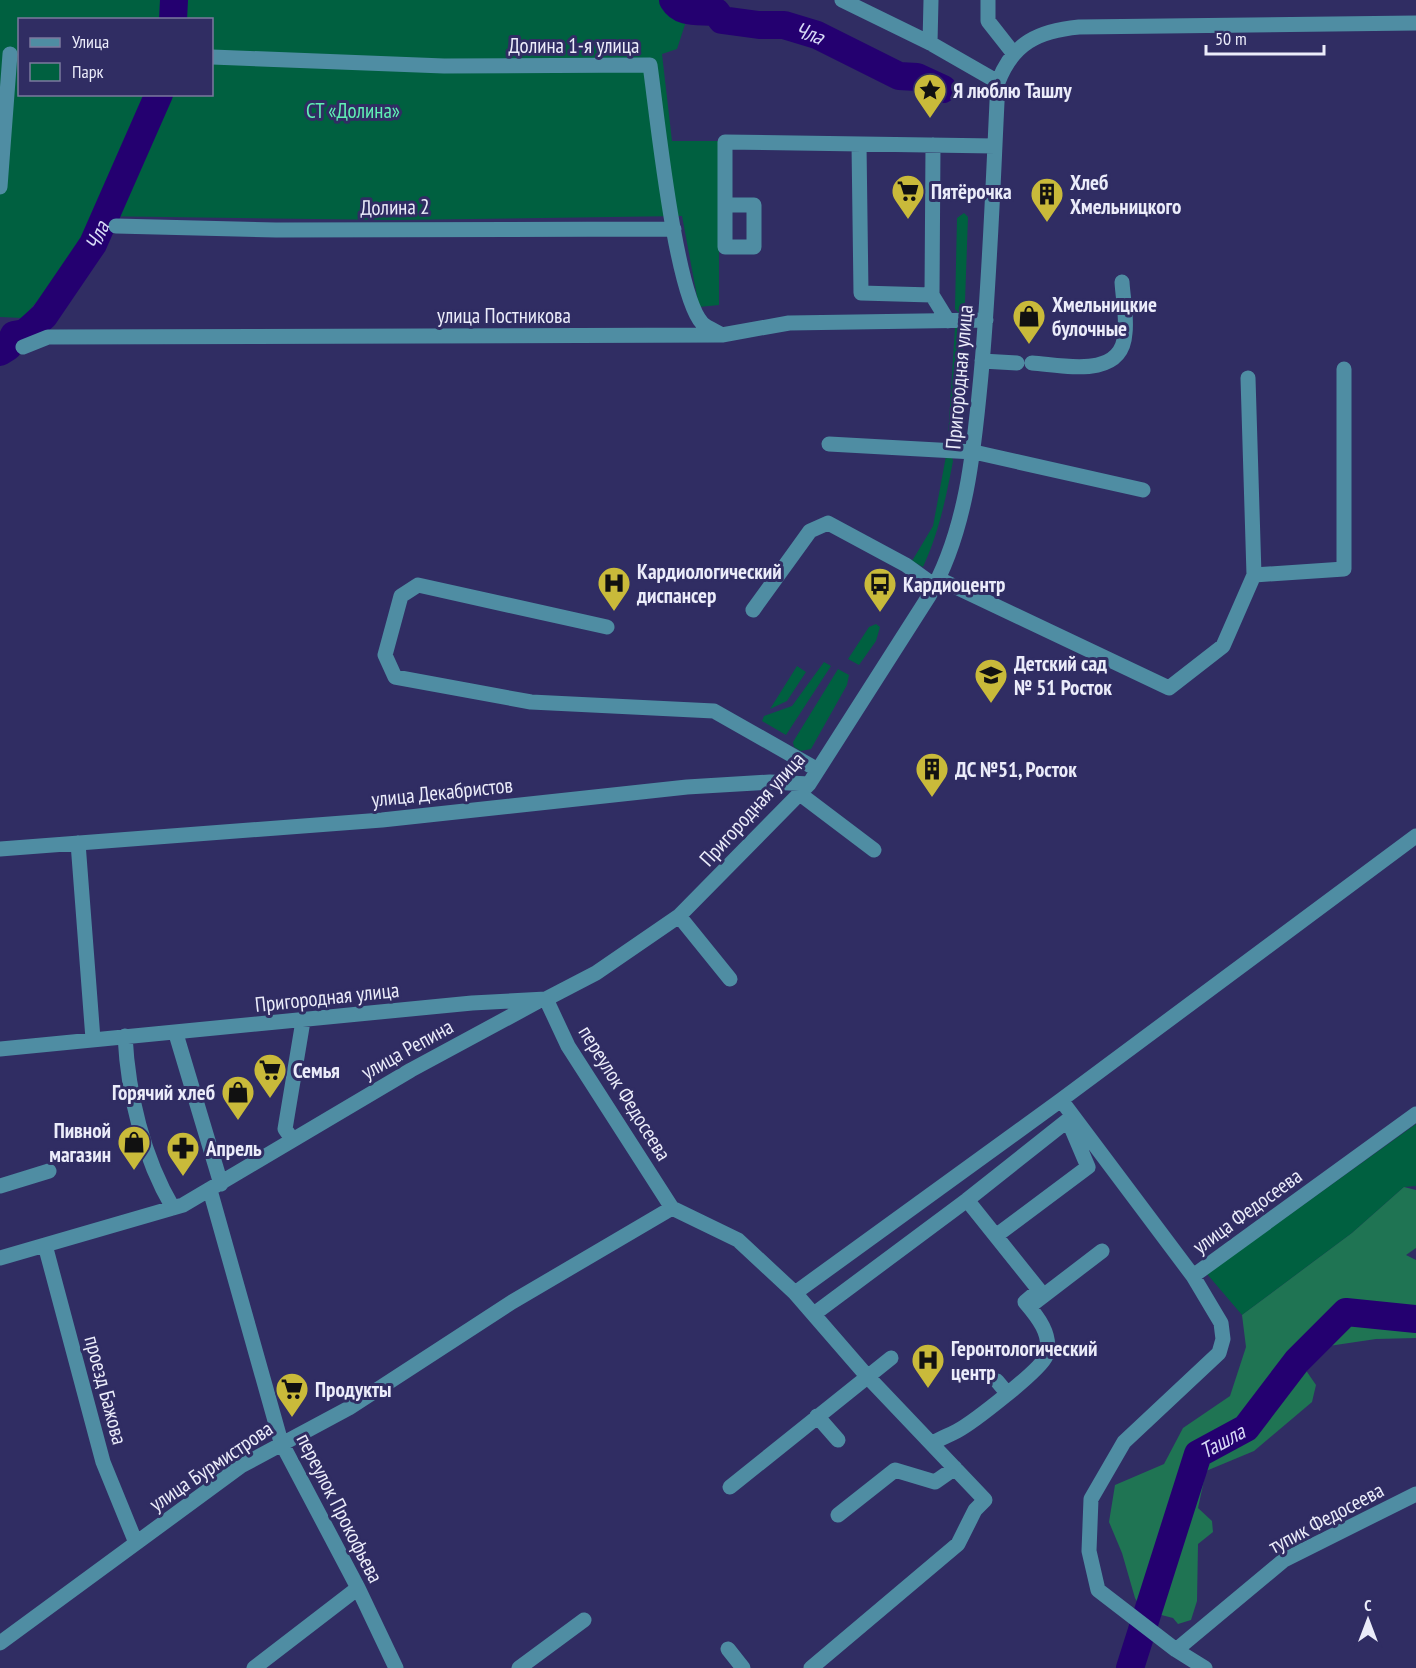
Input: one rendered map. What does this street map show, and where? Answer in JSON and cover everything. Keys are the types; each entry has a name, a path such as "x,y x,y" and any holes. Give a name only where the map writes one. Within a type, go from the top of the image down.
{"street":[{"path":"842,0 863,5 998,82"},
{"path":"930,43 931,0"},
{"path":"988,0 988,21 1014,54"},
{"name":"Пригородная улица","path":"0,1049 125,1036 176,1034 303,1022 472,1003 542,1000 596,973 679,916 804,789 937,582 960,518 974,452 986,320 998,82 1004,67 1014,54 1035,37 1048,31 1079,27 1416,24"},
{"path":"0,187 10,54"},
{"name":"Долина 1-я улица","path":"213,57 444,66 650,65 674,229 691,304 703,323 722,335"},
{"path":"726,205 726,142 994,146"},
{"path":"859,144 861,293 932,295"},
{"path":"933,145 932,295 948,321"},
{"name":"Долина 2","path":"116,226 276,230 674,229"},
{"path":"1032,363 1091,367 1105,365 1114,358 1125,334 1122,282"},
{"name":"улица Постникова","path":"23,347 48,337 722,335 789,323 986,320"},
{"path":"982,361 1017,363"},
{"path":"1254,575 1344,568 1344,369"},
{"path":"753,610 810,531 828,523 937,582 1169,688 1223,646 1254,575 1248,378"},
{"path":"829,444 974,452 1143,490"},
{"path":"607,627 418,585 401,596 385,655 395,677 531,702 714,711 818,770"},
{"name":"улица Декабристов","path":"0,849 382,820 687,787 770,782 804,789"},
{"path":"804,789 874,849"},
{"path":"795,1293 1061,1100 1416,836"},
{"path":"78,843 93,1039"},
{"path":"679,916 730,979"},
{"name":"улица Репина","path":"0,1258 173,1208 215,1187 291,1139 411,1070 542,1000"},
{"name":"переулок Федосеева","path":"542,1000 568,1046 672,1208"},
{"path":"291,1139 285,1129 303,1022"},
{"name":"переулок Прокофьева","path":"176,1034 281,1442 358,1588 396,1668"},
{"path":"125,1036 127,1077 156,1178 173,1208"},
{"name":"улица Федосеева","path":"1061,1100 1193,1276 1416,1114"},
{"path":"814,1314 967,1200 1068,1120 1088,1167 997,1235"},
{"path":"0,1186 49,1171"},
{"path":"932,1444 957,1431 1007,1393 1035,1371 1046,1357 1048,1338 1038,1318 1025,1302 1039,1290 967,1200"},
{"path":"672,1208 738,1240 795,1293 867,1376 985,1500 975,1510 958,1544 811,1668"},
{"name":"улица Бурмистрова","path":"0,1643 241,1466 281,1442 349,1408 512,1302 672,1208"},
{"name":"проезд Бажова","path":"45,1245 103,1462 136,1543"},
{"path":"1029,1307 1102,1251"},
{"path":"1193,1276 1221,1323 1222,1339 1219,1353 1124,1442 1091,1499 1089,1551 1098,1590 1176,1650 1205,1668"},
{"path":"730,1487 891,1358"},
{"path":"997,1381 1007,1393"},
{"path":"817,1416 838,1440"},
{"path":"838,1515 895,1470 935,1482 955,1468"},
{"name":"тупик Федосеева","path":"1176,1650 1284,1560 1416,1494"},
{"path":"254,1668 358,1588"},
{"path":"519,1668 584,1620"},
{"path":"729,1649 743,1668"}],"green space":[{"name":"СТ «Долина»","path":"0,0 693,0 677,49 662,54 672,141 719,141 719,305 699,307 682,216 394,220 92,216 63,273 22,318 0,317"},
{"path":"964,213 968,217 965,302 963,312 959,313 955,309 957,218"},
{"path":"955,327 961,329 964,336 956,436 952,441 948,437"},
{"path":"946,456 952,457 953,461 948,488 938,528 923,567 912,561 933,526"},
{"path":"876,624 880,627 876,641 859,665 848,659 869,627"},
{"path":"824,662 831,666 786,735 762,721 764,716 792,706"},
{"path":"797,666 806,672 787,701 770,709"},
{"path":"838,669 849,675 847,685 811,749 801,751 794,747 793,742"},
{"path":"1416,1124 1416,1186 1404,1187 1352,1233 1242,1315 1207,1274"},
{"path":"1404,1187 1416,1190 1416,1248 1406,1255 1416,1260 1416,1338 1376,1339 1322,1347 1303,1366 1316,1385 1312,1402 1254,1451 1206,1471 1198,1508 1212,1521 1213,1532 1198,1544 1197,1601 1191,1620 1178,1624 1173,1618 1142,1610 1135,1598 1122,1553 1109,1522 1115,1485 1164,1464 1183,1428 1230,1396 1246,1347 1242,1315 1352,1233"}],"waterway":[{"name":"Чла","path":"173,18 174,0"},
{"name":"Чла","path":"673,0 686,10 716,12 722,20 759,25 784,25 817,35 899,76 917,77 943,89"},
{"name":"Чла","path":"0,352 8,347 14,335 25,333 44,316 93,244 158,96"},
{"name":"Ташла","path":"1130,1668 1198,1454 1246,1428 1297,1361 1346,1312 1416,1319"}],"place":[{"name":"Я люблю Ташлу","path":"930,119"},
{"name":"Пятёрочка","path":"908,220"},
{"name":"Хлеб Хмельницкого","path":"1047,223"},
{"name":"Хмельницкие булочные","path":"1029,345"},
{"name":"Кардиологический диспансер","path":"614,612"},
{"name":"Кардиоцентр","path":"880,613"},
{"name":"Детский сад № 51 Росток","path":"991,704"},
{"name":"ДС №51, Росток","path":"932,798"},
{"name":"Семья","path":"270,1099"},
{"name":"Горячий хлеб","path":"238,1121"},
{"name":"Пивной магазин","path":"134,1171"},
{"name":"Апрель","path":"183,1177"},
{"name":"Геронтологический центр","path":"928,1389"},
{"name":"Продукты","path":"292,1418"}]}
